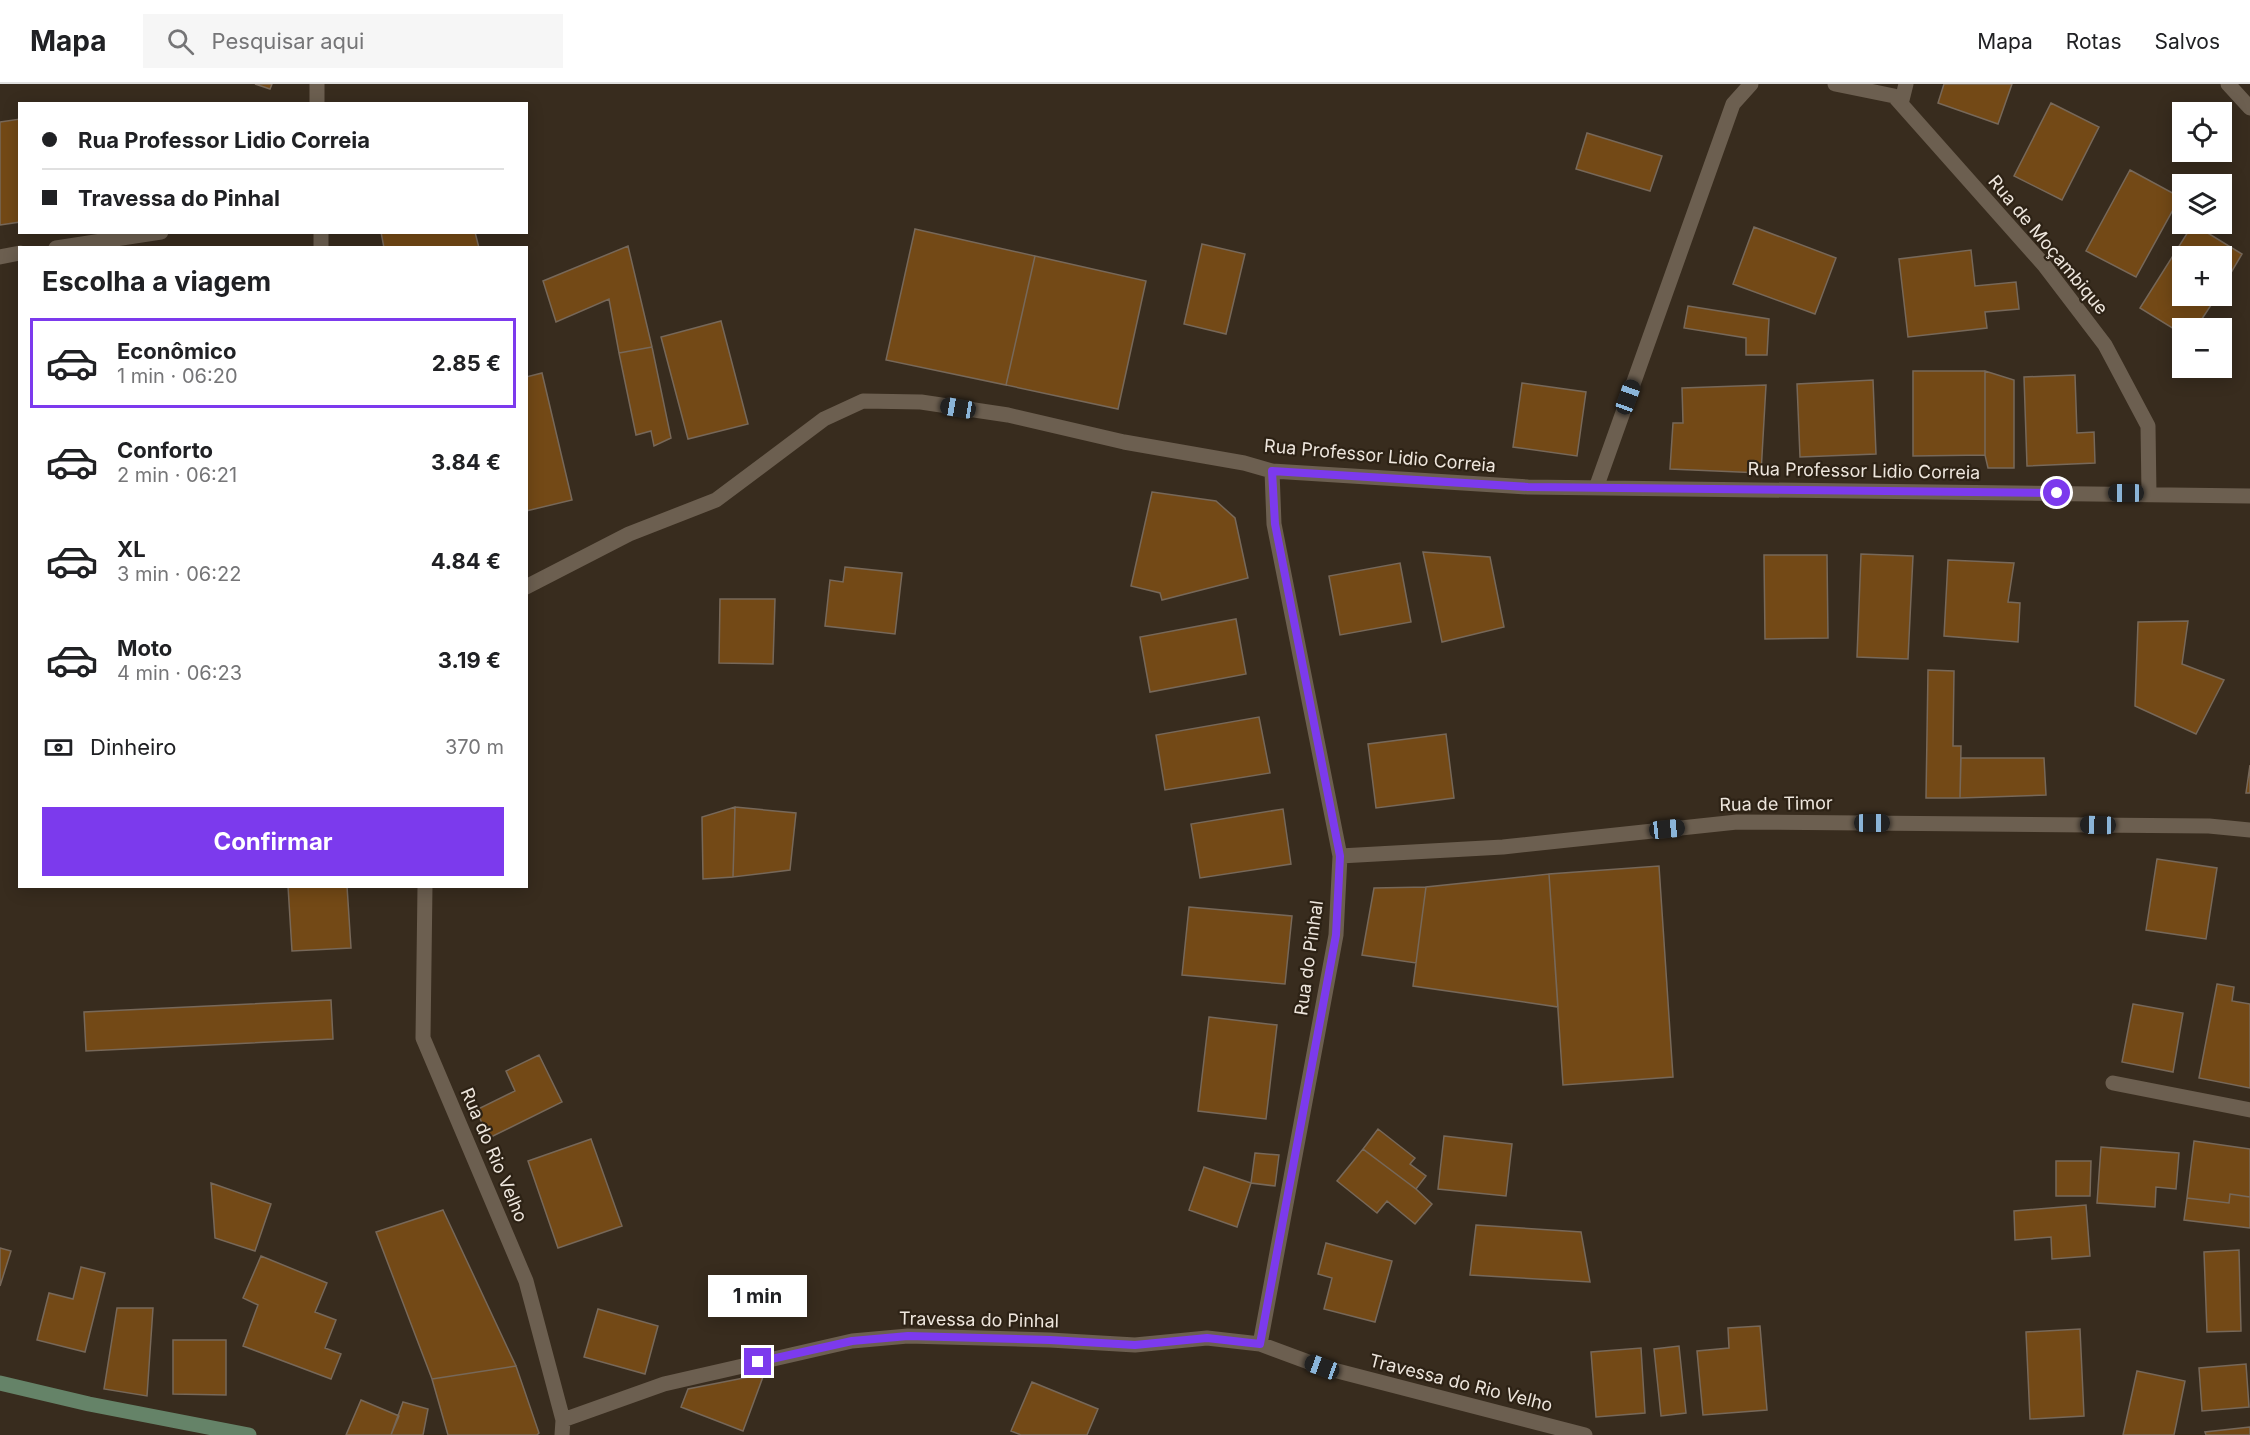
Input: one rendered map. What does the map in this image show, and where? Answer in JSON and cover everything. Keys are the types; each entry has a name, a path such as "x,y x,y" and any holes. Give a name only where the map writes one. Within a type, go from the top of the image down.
{"main road":[{"path":"0,1383 88,1404 249,1435"}],"street":[{"path":"317,84 317,102"},
{"path":"1596,488 1733,104 1751,84"},
{"name":"Rua de Moçambique","path":"1835,84 1894,96 2044,265 2105,345 2148,426 2149,494"},
{"path":"1901,104 1906,84"},
{"path":"2228,84 2250,108"},
{"path":"69,246 148,234"},
{"path":"0,257 18,254"},
{"name":"Rua Professor Lidio Correia","path":"528,586 629,534 716,500 824,419 863,401 921,402 1008,415 1124,442 1244,463 1272,471 1528,487 2250,496"},
{"name":"Rua do Pinhal","path":"1260,1344 1336,935 1340,856 1275,524 1272,471"},
{"name":"Rua de Timor","path":"1340,856 1503,847 1737,822 2209,826 2250,830"},
{"name":"Rua do Rio Velho","path":"425,888 423,1038 526,1281 562,1427"},
{"path":"2113,1083 2250,1110"},
{"name":"Travessa do Pinhal","path":"562,1427 664,1384 852,1341 908,1336 1135,1345 1207,1338 1260,1344"},
{"name":"Travessa do Rio Velho","path":"1260,1344 1322,1367 1585,1435"}],"building":[{"path":"255,84 272,84 270,89"},
{"path":"1944,84 2012,84 1998,124 1938,103"},
{"path":"2051,103 2099,127 2062,200 2014,176"},
{"path":"18,119 18,222 0,225 0,122"},
{"path":"1587,133 1662,156 1650,191 1576,169"},
{"path":"2130,170 2172,193 2172,212 2136,277 2086,251"},
{"path":"1754,227 1836,258 1815,314 1733,284"},
{"path":"915,229 1035,256 1006,385 886,360"},
{"path":"381,234 476,234 478,246 384,246"},
{"path":"2187,234 2209,234 2229,246 2179,246"},
{"path":"1202,244 1245,254 1226,334 1184,324"},
{"path":"628,246 652,347 619,353 609,299 556,322 543,281"},
{"path":"2232,248 2242,254 2232,271"},
{"path":"1971,250 1975,286 2016,282 2019,309 1985,312 1987,328 1908,337 1899,259"},
{"path":"1035,256 1146,281 1118,409 1006,385"},
{"path":"2172,257 2172,306 2210,306 2203,318 2172,318 2172,328 2140,308"},
{"path":"1688,306 1769,319 1767,355 1746,355 1746,338 1684,328"},
{"path":"721,321 748,424 688,439 661,337"},
{"path":"652,347 671,438 654,446 651,431 636,435 619,353"},
{"path":"1913,371 1985,371 1985,455 1913,456"},
{"path":"1985,371 2014,380 2014,468 1988,468 1985,455"},
{"path":"542,373 572,500 528,511 528,376"},
{"path":"2075,375 2077,433 2094,432 2095,463 2027,466 2024,377"},
{"path":"1873,380 1876,454 1800,457 1797,384"},
{"path":"1522,383 1586,392 1577,456 1513,447"},
{"path":"1766,385 1761,473 1670,469 1673,423 1683,423 1682,388"},
{"path":"1152,492 1216,501 1235,518 1248,578 1162,600 1160,593 1131,586"},
{"path":"1423,552 1490,557 1504,627 1442,642"},
{"path":"1861,554 1913,556 1908,659 1857,657"},
{"path":"1764,555 1827,555 1828,638 1765,639"},
{"path":"1948,560 2014,563 2008,602 2020,603 2018,642 1944,636"},
{"path":"1400,563 1411,622 1340,635 1329,576"},
{"path":"845,567 902,573 895,634 825,626 830,580 843,582"},
{"path":"720,599 775,599 773,664 719,663"},
{"path":"1236,619 1246,674 1150,692 1140,637"},
{"path":"2188,621 2182,664 2224,680 2196,734 2135,706 2138,622"},
{"path":"1928,670 1954,671 1953,746 1961,746 1960,798 1926,798"},
{"path":"1259,717 1270,773 1165,790 1156,735"},
{"path":"1446,734 1454,798 1376,808 1368,744"},
{"path":"1961,758 2044,758 2046,795 1960,798"},
{"path":"2250,765 2250,793 2246,793"},
{"path":"735,807 796,813 790,870 733,877"},
{"path":"735,807 733,877 703,879 702,817"},
{"path":"1283,809 1291,864 1200,878 1191,824"},
{"path":"2157,859 2217,868 2206,939 2146,930"},
{"path":"1659,866 1673,1077 1563,1085 1549,874"},
{"path":"1549,874 1558,1007 1413,986 1426,887"},
{"path":"1426,887 1416,963 1362,955 1374,888"},
{"path":"288,888 347,888 351,948 292,951"},
{"path":"1189,907 1292,916 1285,984 1182,975"},
{"path":"2217,984 2234,987 2232,1001 2250,1004 2250,1088 2199,1078"},
{"path":"331,1000 333,1039 86,1051 84,1012"},
{"path":"2133,1004 2183,1013 2173,1072 2122,1062"},
{"path":"1209,1017 1277,1025 1266,1119 1198,1111"},
{"path":"539,1055 562,1102 489,1138 476,1110 515,1091 506,1071"},
{"path":"1378,1129 1415,1158 1410,1164 1426,1176 1416,1189 1363,1149"},
{"path":"1444,1136 1512,1144 1506,1196 1438,1189"},
{"path":"591,1139 622,1226 558,1248 528,1161"},
{"path":"2194,1141 2250,1149 2250,1197 2230,1194 2229,1203 2187,1198"},
{"path":"2101,1147 2179,1153 2176,1189 2156,1187 2155,1207 2097,1203"},
{"path":"1363,1149 1432,1204 1415,1224 1387,1201 1377,1213 1337,1181"},
{"path":"1255,1153 1279,1155 1275,1186 1251,1183"},
{"path":"2056,1161 2091,1161 2090,1196 2056,1196"},
{"path":"1204,1167 1251,1183 1237,1227 1189,1210"},
{"path":"211,1183 271,1204 255,1251 215,1238"},
{"path":"2230,1194 2250,1197 2250,1228 2184,1220 2187,1198 2229,1203"},
{"path":"2086,1205 2090,1256 2052,1259 2051,1237 2015,1240 2014,1211"},
{"path":"443,1210 516,1366 432,1379 376,1232"},
{"path":"1476,1225 1581,1232 1590,1282 1470,1275"},
{"path":"1326,1243 1392,1261 1375,1322 1324,1309 1332,1278 1318,1274"},
{"path":"0,1248 11,1251 0,1286"},
{"path":"2239,1250 2241,1331 2207,1332 2204,1252"},
{"path":"261,1256 327,1283 315,1312 336,1320 325,1348 341,1354 331,1379 243,1346 258,1305 243,1298"},
{"path":"81,1267 105,1273 85,1352 37,1340 49,1293 73,1299"},
{"path":"117,1308 153,1308 147,1396 104,1389"},
{"path":"598,1309 658,1326 645,1374 584,1357"},
{"path":"1760,1326 1767,1410 1703,1415 1697,1351 1729,1348 1728,1328"},
{"path":"2080,1329 2084,1416 2030,1419 2026,1332"},
{"path":"173,1340 226,1340 226,1395 173,1394"},
{"path":"1679,1346 1686,1413 1661,1416 1654,1349"},
{"path":"1641,1348 1645,1413 1596,1417 1591,1352"},
{"path":"2246,1364 2249,1407 2202,1411 2199,1368"},
{"path":"516,1366 539,1433 537,1435 448,1435 432,1379"},
{"path":"2137,1371 2185,1381 2174,1435 2123,1435"},
{"path":"764,1374 743,1431 681,1407 688,1389"},
{"path":"1032,1382 1098,1409 1087,1435 1021,1435 1011,1431"},
{"path":"361,1400 399,1416 391,1435 346,1435"},
{"path":"403,1402 428,1409 423,1435 391,1435"},
{"path":"2250,1427 2250,1435 2206,1435 2205,1432"}],"route":[{"path":"758,1362 852,1341 908,1336 1135,1345 1207,1338 1260,1344 1336,935 1340,856 1275,524 1272,471 1528,487 2057,493"}]}
